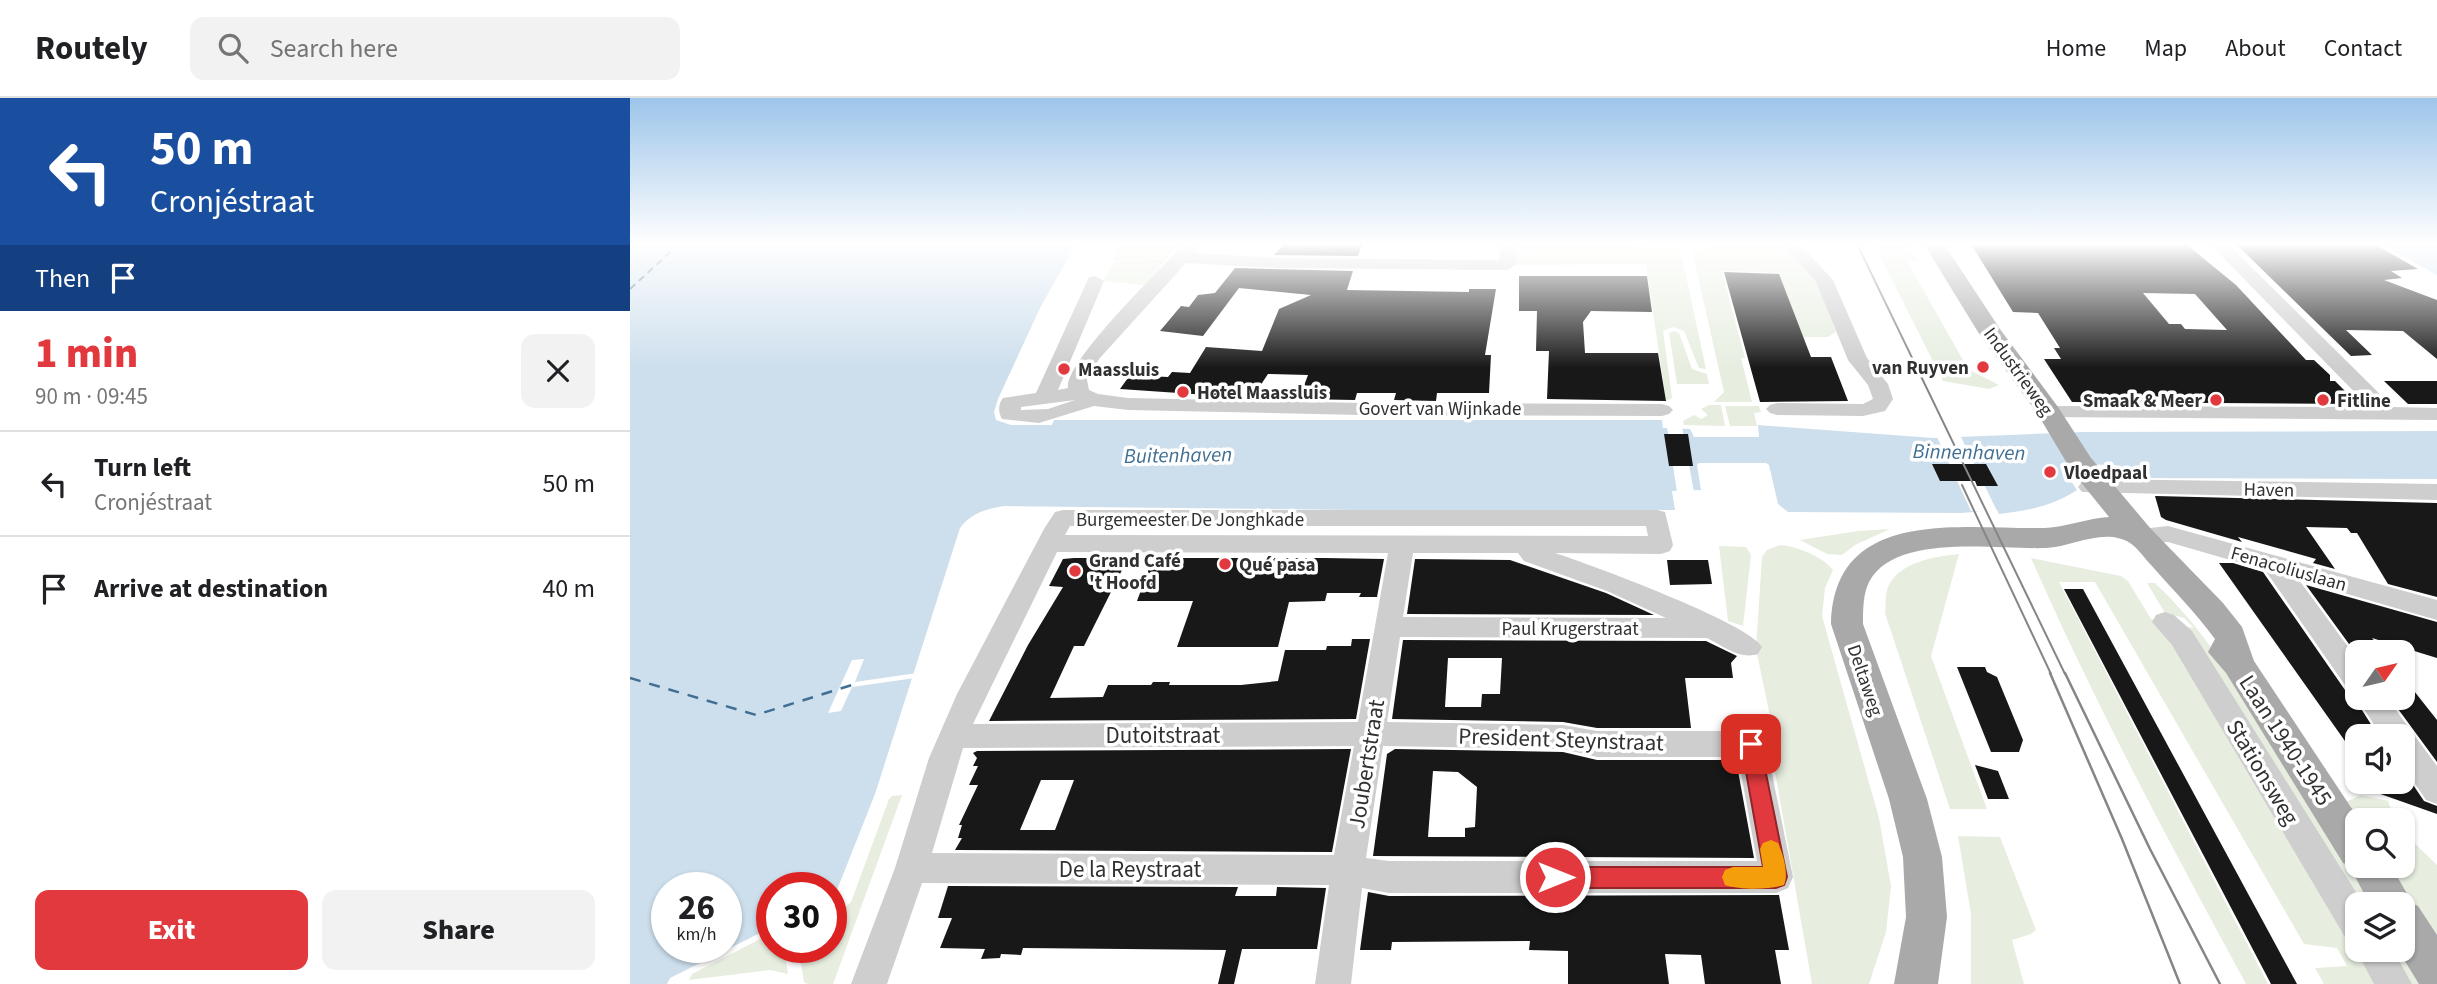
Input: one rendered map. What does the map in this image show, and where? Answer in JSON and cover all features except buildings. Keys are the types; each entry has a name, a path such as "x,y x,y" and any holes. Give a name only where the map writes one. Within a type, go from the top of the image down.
{"main road":[{"name":"Industrieweg","path":"1960,285 1990,332 2054,420 2129,536"},
{"name":"Deltaweg","path":"1916,984 1924,953 1928,894 1924,857 1916,818 1847,624 1847,600 1859,571 1872,558 1898,545 1953,538 2050,538 2106,546 2129,536"},
{"name":"Laan 1940-1945","path":"2129,536 2142,563 2238,664 2345,831"},
{"path":"2415,939 2437,974"}],"street":[{"path":"1044,398 1093,285"},
{"path":"1086,397 1077,380 1091,356 1156,285"},
{"path":"1777,409 1863,410 1878,407 1882,399 1878,384 1858,359 1826,285"},
{"path":"2259,285 2387,413"},
{"path":"1086,397 1046,417 1010,414 1010,402 1086,397"},
{"name":"Govert van Wijnkade","path":"1086,397 1128,404 1346,409 1662,410"},
{"path":"2054,420 2437,414"},
{"name":"Haven","path":"2090,479 2437,492"},
{"name":"Burgemeester De Jonghkade","path":"1063,518 1657,518 1661,545 1402,545 1049,543 1063,518"},
{"name":"Fenacoliuslaan","path":"2129,536 2168,534 2437,610"},
{"path":"869,984 911,868 944,758 971,694 1049,543"},
{"name":"Joubertstraat","path":"1333,984 1348,870 1402,545"},
{"path":"1525,545 1533,555 1630,589 1684,612 1713,628"},
{"path":"2273,563 2345,663"},
{"name":"Stationsweg","path":"2165,622 2182,638 2345,905"},
{"name":"Paul Krugerstraat","path":"1388,627 1713,628 1748,647"},
{"name":"Dutoitstraat","path":"954,736 1372,734"},
{"name":"President Steynstraat","path":"1372,734 1563,737 1597,744 1751,744 1776,877"},
{"path":"2415,760 2437,790"},
{"name":"De la Reystraat","path":"911,868 1348,870 1389,877 1776,877"},
{"path":"2380,962 2394,984"}],"shaded area":[{"path":"1649,285 1688,285 1706,369 1699,368 1684,331 1673,327 1663,331 1672,398 1666,401"},
{"path":"1700,285 1726,285 1745,358 1741,358 1752,402 1714,402 1724,392"},
{"path":"1773,285 1818,285 1836,332 1828,337 1797,337"},
{"path":"1895,285 1921,285 1968,369 1999,385 1989,389 1943,381"},
{"path":"1669,333 1679,333 1692,369 1707,374 1709,384 1677,384"},
{"path":"1709,405 1721,405 1725,426 1684,425 1683,421 1694,415 1701,419 1708,415 1701,409"},
{"path":"1725,406 1759,406 1761,412 1754,413 1757,426 1730,426"},
{"path":"1890,529 1855,545 1842,555 1827,554 1800,540 1858,531"},
{"path":"1780,545 1809,553 1833,570 1825,588 1822,616 1879,818 1891,886 1886,932 1869,984 1812,984 1773,760 1777,750 1756,649 1762,557 1767,550"},
{"path":"1719,546 1746,547 1751,555 1743,626 1728,621"},
{"path":"1959,554 1931,656 1987,809 1950,809 1885,613 1888,588 1901,571 1940,556"},
{"path":"2031,558 2121,576 2128,581 2151,619 2194,628 2184,618 2165,613 2147,583 2155,583 2203,637 2271,737 2345,853 2345,878 2361,878 2370,892 2345,892 2345,962 2414,962 2428,984 2324,984 2315,968 2347,966 2337,948 2304,944 2095,582 2059,582 2268,984 2246,984 2161,826"},
{"path":"902,795 847,946 847,905 851,902 892,796"},
{"path":"2361,795 2388,801 2390,808 2349,808 2346,802"},
{"path":"1958,836 2000,837 2036,930 2012,940 2024,984 1971,984 1971,914"},
{"path":"2415,844 2437,865 2437,945 2415,912 2415,892 2401,892 2392,878 2415,878"},
{"path":"756,941 756,963 786,963 788,974 770,970 689,980 692,974 713,963 742,963 742,948"},
{"path":"801,963 841,963 833,984 804,982"}],"water":[{"path":"630,285 1053,285 994,412 996,420 1011,425 1052,425 1054,420 1662,420 1663,428 1690,429 1694,437 1759,437 1758,425 1933,438 2084,432 2437,431 2437,479 2125,478 2116,465 2062,464 2067,472 2063,473 2077,490 2040,507 1999,514 1997,510 1961,513 1788,512 1778,504 1769,465 1766,463 1699,463 1697,465 1701,490 1672,491 1675,510 1004,506 985,510 974,515 960,528 875,794 844,872 756,872 756,935 742,942 742,872 651,872 651,963 700,963 670,978 667,984 630,984"}],"pier":[{"path":"1667,427 1682,427 1694,492 1677,492"},
{"path":"1936,435 1960,435 1998,513 1971,511"},
{"path":"864,659 855,682 917,673 915,678 852,687 841,711 828,713 852,660"}],"ferry route":[{"path":"630,289 634,285"},
{"path":"630,678 756,715 852,685"}],"tram line":[{"path":"1877,285 2065,674"},
{"path":"1962,485 2051,674"},
{"path":"2050,673 2122,839 2180,984"},
{"path":"2065,673 2150,849 2220,984"}],"slow traffic":[{"path":"1733,877 1776,877 1771,849"}],"place":[{"name":"van Ruyven","path":"1983,367"},
{"name":"Maassluis","path":"1064,369"},
{"name":"Hotel Maassluis","path":"1183,392"},
{"name":"Smaak & Meer","path":"2216,400"},
{"name":"Fitline","path":"2323,400"},
{"name":"Vloedpaal","path":"2050,472"},
{"name":"Qué pasa","path":"1225,564"},
{"name":"Grand Café 't Hoofd","path":"1075,571"}],"route":[{"path":"1555,877 1776,877 1751,744"}],"water label":[{"name":"Binnenhaven","path":"1969,452"},
{"name":"Buitenhaven","path":"1178,455"}]}
